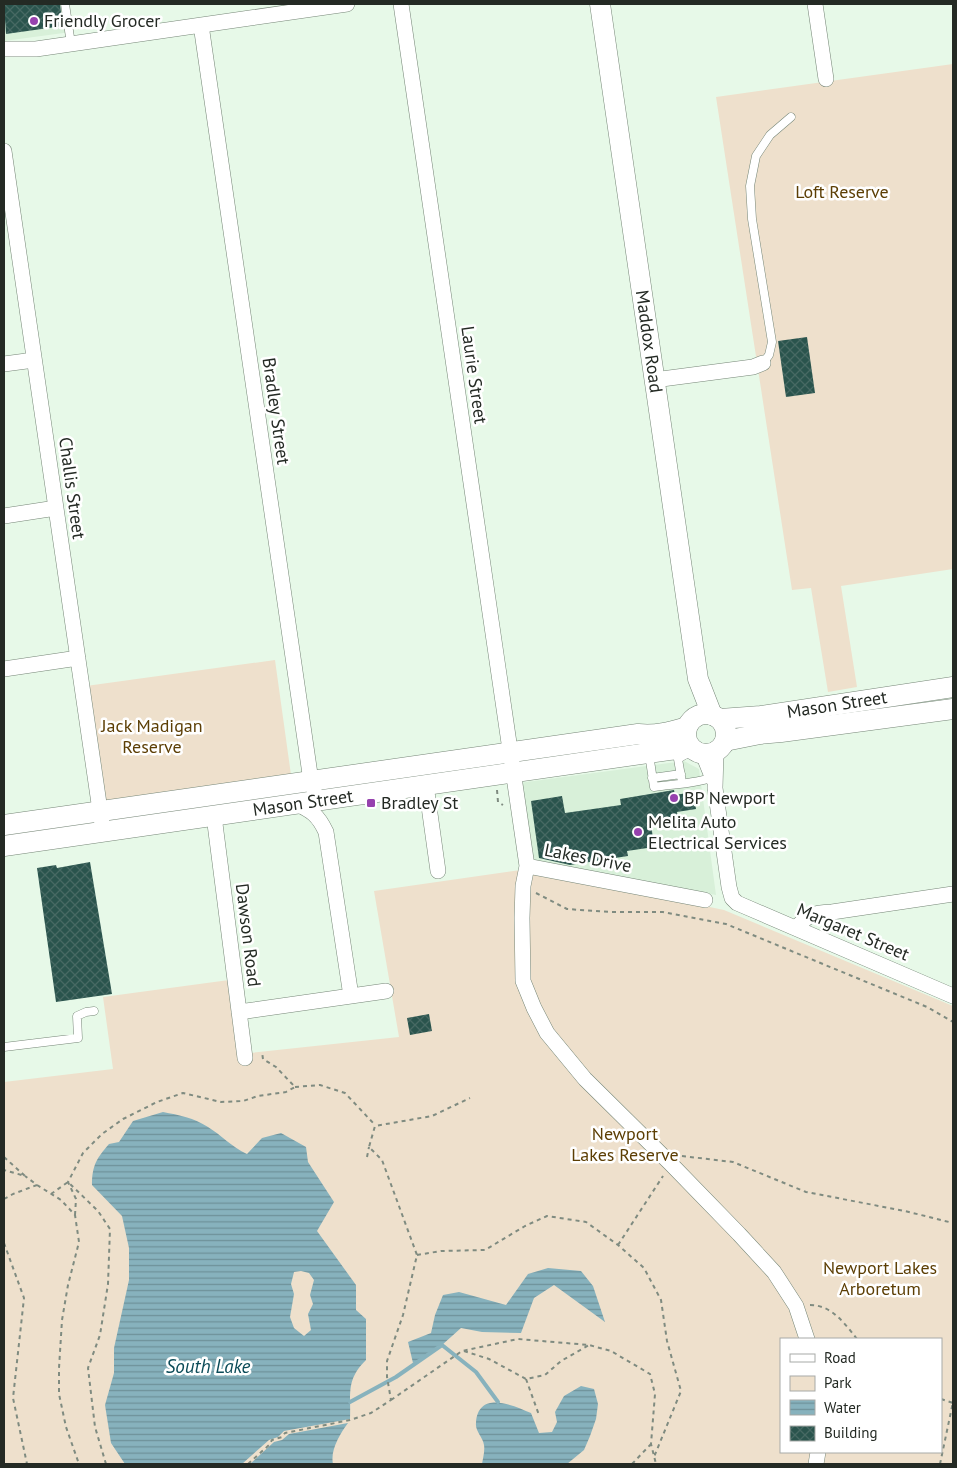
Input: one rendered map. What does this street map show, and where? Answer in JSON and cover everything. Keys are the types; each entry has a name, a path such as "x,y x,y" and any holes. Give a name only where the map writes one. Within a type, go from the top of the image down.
{"street":[{"path":"4,49 36,49 347,4"},
{"name":"Laurie Street","path":"401,4 512,772"},
{"name":"Maddox Road","path":"600,4 703,719"},
{"path":"815,4 826,80"},
{"name":"Bradley Street","path":"201,25 311,781 318,800"},
{"path":"4,60 36,49"},
{"name":"Challis Street","path":"4,151 8,212 34,360 103,831"},
{"path":"4,364 34,360"},
{"path":"654,380 753,367 763,363"},
{"path":"4,516 56,508"},
{"path":"4,668 78,658"},
{"name":"Mason Street","path":"4,825 638,734 650,736 665,733 703,719 761,716 953,687"},
{"name":"Mason Street","path":"4,846 648,753 706,749 760,734 953,709"},
{"path":"706,749 726,729 703,719 686,738 706,749 714,781"},
{"name":"Lakes Drive","path":"512,772 527,866 705,900"},
{"name":"Margaret Street","path":"714,781 729,887 732,898 737,903 953,996"},
{"path":"426,785 438,871"},
{"path":"295,803 311,811 320,820 326,832 351,996"},
{"name":"Dawson Road","path":"214,816 246,1058"},
{"path":"527,866 523,886 522,918 524,981 534,1008 547,1034 571,1063 740,1234 774,1272 796,1306 807,1338"},
{"path":"796,928 806,917 814,912 832,912 953,894"},
{"path":"812,935 818,925 832,912"},
{"path":"239,1012 386,991"}],"lane":[{"path":"65,4 71,44"},
{"path":"763,363 769,355 772,342 752,220 750,186 756,156 770,135 791,117"},
{"path":"681,778 678,759 706,749"},
{"path":"648,753 654,787 681,778 702,782 714,781"},
{"path":"4,1047 78,1038 77,1016 94,1011"}],"path":[{"path":"523,886 567,909 663,912 726,924 927,1007 953,1022"},
{"path":"262,1052 263,1060 276,1067 295,1087"},
{"path":"51,1194 68,1182 83,1153 102,1134 124,1119 157,1102 182,1093 221,1102 243,1101 258,1096 286,1092 295,1087 320,1085 345,1093 375,1126"},
{"path":"375,1126 432,1116 470,1098"},
{"path":"367,1156 375,1126"},
{"path":"369,1146 382,1160 417,1254 403,1315 387,1361 387,1377 391,1400"},
{"path":"660,1153 733,1162 806,1192 905,1211 953,1223"},
{"path":"4,1157 25,1176 60,1200 75,1215"},
{"path":"618,1245 671,1164"},
{"path":"4,1170 25,1176"},
{"path":"68,1182 76,1199 75,1215 79,1242 68,1285 62,1320 59,1385 66,1427 80,1464"},
{"path":"68,1182 98,1211 110,1229 108,1284 100,1335 88,1368 94,1427 106,1464"},
{"path":"4,1199 37,1185"},
{"path":"417,1254 441,1250 485,1250 525,1226 547,1216 586,1222 618,1245 644,1268 661,1300 667,1341 680,1391 654,1457"},
{"path":"4,1243 24,1298 13,1398 27,1464"},
{"path":"796,1306 814,1305 829,1310 845,1323 856,1338"},
{"path":"248,1464 272,1440 282,1437 286,1433 350,1420 371,1413 462,1351 518,1340 589,1345 611,1351 650,1374 656,1394 651,1444 656,1464"},
{"path":"462,1351 489,1359 526,1379 545,1374 561,1360 589,1345"},
{"path":"526,1379 538,1415"},
{"path":"940,1464 953,1403"},
{"path":"632,1464 651,1444"}],"shaded area":[{"path":"4,4 66,4 71,32 4,41"},
{"path":"684,761 699,769 716,895 531,863 519,783"}],"green space":[{"name":"Loft Reserve","path":"953,64 953,569 841,586 857,687 828,692 811,588 792,590 716,97"},
{"name":"Jack Madigan Reserve","path":"275,660 291,775 101,803 86,686"},
{"name":"Newport Lakes Reserve","path":"528,869 724,910 953,1006 953,1464 4,1464 4,1082 113,1069 103,997 229,980 241,1054 399,1037 374,891"}],"water":[{"name":"South Lake","path":"163,1112 186,1117 208,1127 247,1154 262,1138 281,1133 306,1147 308,1162 334,1202 317,1231 356,1285 356,1310 366,1319 366,1360 352,1380 350,1419 284,1431 278,1437 269,1440 242,1464 125,1464 111,1443 105,1405 114,1373 114,1348 129,1280 129,1248 122,1216 92,1185 94,1167 98,1158 109,1144 119,1142 133,1121","holes":["294,1272 309,1273 314,1280 310,1295 313,1304 308,1314 311,1330 304,1336 294,1328 290,1317 294,1294 291,1284"]},
{"path":"548,1268 581,1271 593,1286 605,1322 554,1285 534,1298 521,1333 482,1332 461,1328 442,1345 413,1363 408,1342 431,1333 435,1315 443,1295 459,1292 506,1305 528,1274"},
{"path":"581,1386 594,1389 598,1404 596,1419 584,1450 567,1464 482,1464 484,1445 476,1423 478,1413 483,1406 490,1403 506,1404 531,1413 539,1433 552,1432 557,1422 555,1412 564,1396"},
{"path":"348,1423 334,1448 333,1464 250,1464 274,1442 282,1440 289,1434"}],"building":[{"name":"Friendly Grocer","path":"4,4 60,4 63,26 6,34"},
{"path":"807,337 815,393 786,397 778,341"},
{"path":"674,790 675,795 693,792 696,809 677,812 678,818 651,823 654,847 627,851 628,856 570,865 539,858 531,801 562,796 565,813 621,805 620,799"},
{"path":"90,862 112,994 56,1002 37,868 56,865 57,868"},
{"path":"429,1014 432,1031 410,1035 407,1018"}],"waterway":[{"path":"350,1402 396,1377 442,1345 476,1372 498,1402"}],"place":[{"name":"Friendly Grocer","path":"34,21"},
{"name":"BP Newport","path":"674,798"},
{"name":"Bradley St","path":"371,803"},
{"name":"Melita Auto Electrical Services","path":"638,832"}],"park label":[{"name":"Newport Lakes Arboretum","path":"880,1278"}]}
